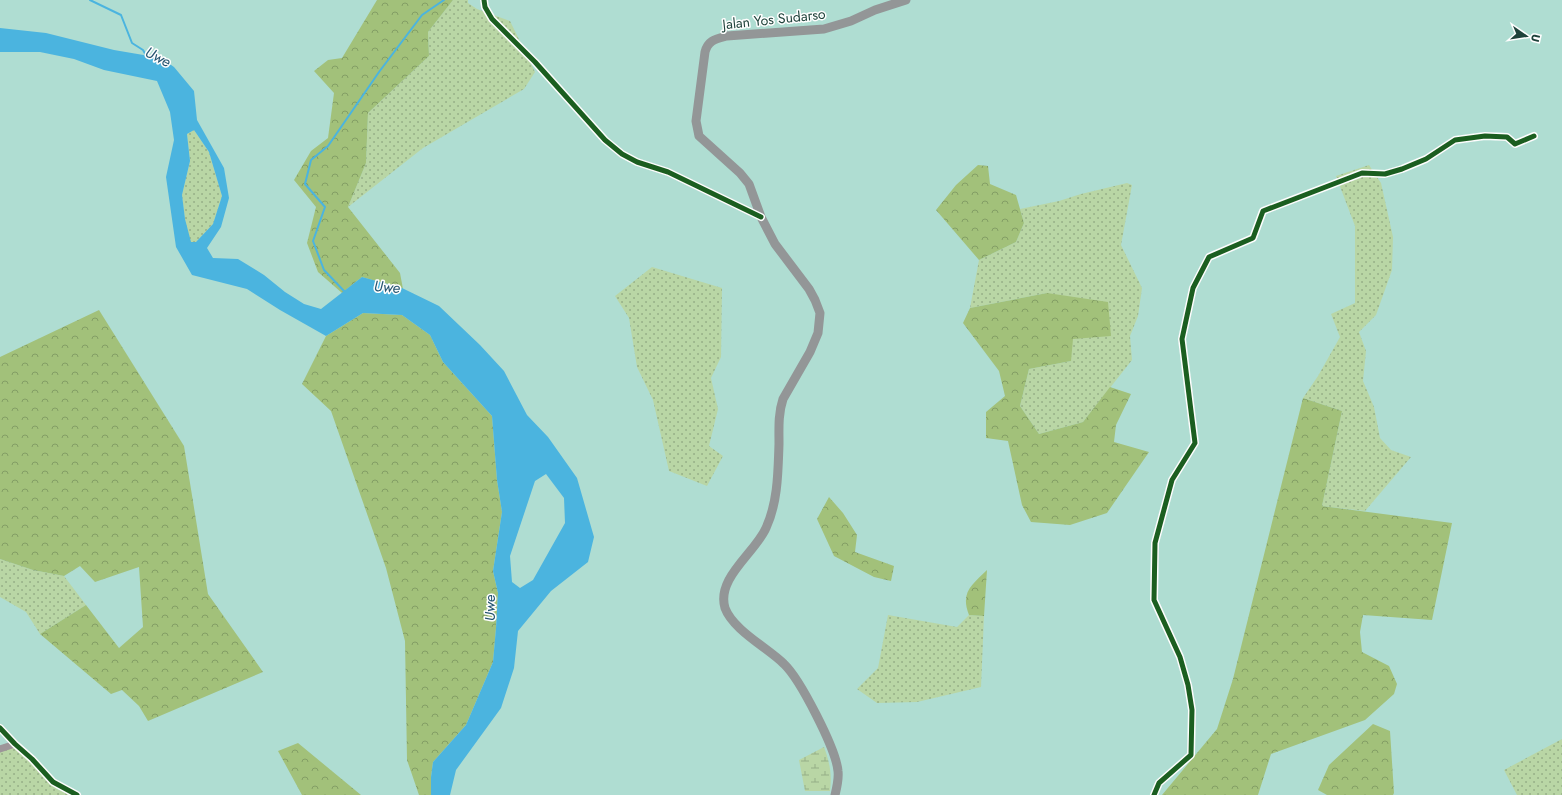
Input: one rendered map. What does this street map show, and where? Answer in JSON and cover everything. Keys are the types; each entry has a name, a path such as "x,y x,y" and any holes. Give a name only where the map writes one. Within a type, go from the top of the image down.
{"main road":[{"name":"Jalan Yos Sudarso","path":"834,795 838,772 836,760 820,723 795,676 784,664 730,618 724,601 726,584 759,542 772,512 778,475 780,407 810,352 818,333 820,313 815,300 775,244 761,217 753,192 740,173 704,142 698,132 696,121 705,52 708,43 713,40 727,36 824,29 851,21 879,9 906,0"}],"street":[{"path":"484,0 485,7 492,19 535,62 613,147 637,162 668,172 761,217"},
{"path":"1154,795 1158,783 1191,755 1192,710 1188,685 1180,657 1154,600 1155,543 1172,480 1195,443 1182,340 1193,288 1209,257 1253,238 1263,211 1315,190 1362,173 1385,174 1402,169 1426,159 1455,140 1485,136 1507,137 1515,144 1534,136"},
{"path":"0,728 53,782 77,795"},
{"path":"0,749 15,744"}],"green space":[{"path":"377,0 453,0 428,32 429,56 368,113 366,163 348,207 400,273 403,289 362,277 342,293 318,272 307,243 316,207 294,180 311,151 328,138 334,93 314,71 328,60 342,58"},
{"path":"453,0 468,0 468,3 477,9 510,21 535,72 524,89 423,148 348,207 366,163 368,113 429,56 428,32"},
{"path":"194,130 209,152 222,196 213,224 196,242 190,242 182,195 190,161 187,134"},
{"path":"978,165 988,166 990,184 1016,195 1024,223 1016,242 979,260 936,210 956,185"},
{"path":"1369,165 1381,183 1393,237 1392,270 1376,315 1359,332 1366,351 1363,381 1374,407 1380,438 1391,450 1411,457 1365,511 1322,506 1342,411 1303,398 1318,376 1340,337 1331,314 1355,303 1355,226 1336,176"},
{"path":"1127,183 1132,185 1121,245 1142,288 1138,316 1130,336 1132,360 1083,422 1039,434 1020,406 1029,369 1071,361 1047,293 970,308 979,260 1016,242 1024,223 1020,209 1059,201"},
{"path":"652,267 722,288 721,357 711,378 718,409 709,446 723,456 707,486 669,471 653,400 637,367 629,318 615,296"},
{"path":"1047,293 1108,302 1111,336 1073,339 1071,361 1029,369 1020,406 1039,434 1083,422 1110,387 1131,394 1116,425 1114,442 1149,452 1107,513 1070,525 1031,522 1022,505 1008,441 986,438 986,412 1005,396 999,371 963,323 970,308"},
{"path":"99,310 184,446 208,594 263,672 148,721 139,706 122,690 111,694 40,634 86,605 119,648 143,627 139,567 95,582 80,566 64,576 33,570 0,559 0,357"},
{"path":"363,313 402,315 430,335 443,362 492,416 497,480 502,512 493,571 498,593 493,662 466,725 433,762 431,795 419,795 407,760 405,641 386,568 331,411 302,384 326,336"},
{"path":"1303,398 1342,411 1322,506 1452,523 1432,620 1363,615 1360,632 1362,652 1389,666 1397,684 1394,694 1365,720 1271,754 1258,795 1162,795 1217,729 1233,679"},
{"path":"829,497 843,513 857,535 855,552 894,566 891,581 874,577 834,556 817,519"},
{"path":"0,559 33,570 64,576 86,605 40,634 26,612 0,597"},
{"path":"987,570 984,616 969,615 966,600 969,590"},
{"path":"888,615 957,627 969,615 984,616 981,687 917,702 877,703 857,689 878,668"},
{"path":"1373,724 1390,731 1393,795 1327,795 1318,790 1329,765"},
{"path":"1562,739 1562,795 1517,795 1504,770"},
{"path":"298,743 361,795 302,795 278,751"},
{"path":"13,744 57,789 70,795 0,795 0,752"},
{"path":"824,747 830,769 830,791 805,791 799,760"}],"water":[{"name":"Uwe","path":"0,28 46,33 114,50 161,58 174,67 194,91 197,120 224,168 229,198 221,227 207,248 213,258 238,259 264,275 285,292 304,304 321,309 362,277 402,288 439,306 480,345 504,371 527,415 548,437 577,478 594,537 588,562 551,591 518,631 514,668 501,708 456,770 450,795 431,795 433,762 466,725 493,662 498,593 493,571 502,512 497,480 492,416 443,362 430,335 402,315 363,313 326,336 247,289 192,275 176,247 166,177 174,140 170,112 157,81 104,70 74,59 40,52 0,52","holes":["194,130 209,152 222,196 213,224 196,242 191,242 185,219 182,195 190,161 187,134","546,474 564,498 565,523 533,580 520,588 512,582 510,556 535,481"]}],"waterway":[{"name":"Uwe","path":"90,0 121,15 132,43 143,50 147,57"},
{"path":"345,292 324,270 313,241 325,207 305,184 311,160 328,146 379,72 422,15 444,0"}],"cycle path":[{"path":"484,0 485,7 492,19 535,62 605,140 622,154 637,162 668,172 761,217"},
{"path":"1154,795 1159,783 1191,755 1192,710 1188,685 1180,657 1154,600 1155,543 1172,480 1195,443 1182,339 1193,288 1209,257 1253,238 1263,211 1362,173 1385,174 1402,169 1426,159 1455,140 1485,136 1507,137 1515,144 1534,136"},
{"path":"0,728 53,782 77,795"}]}
